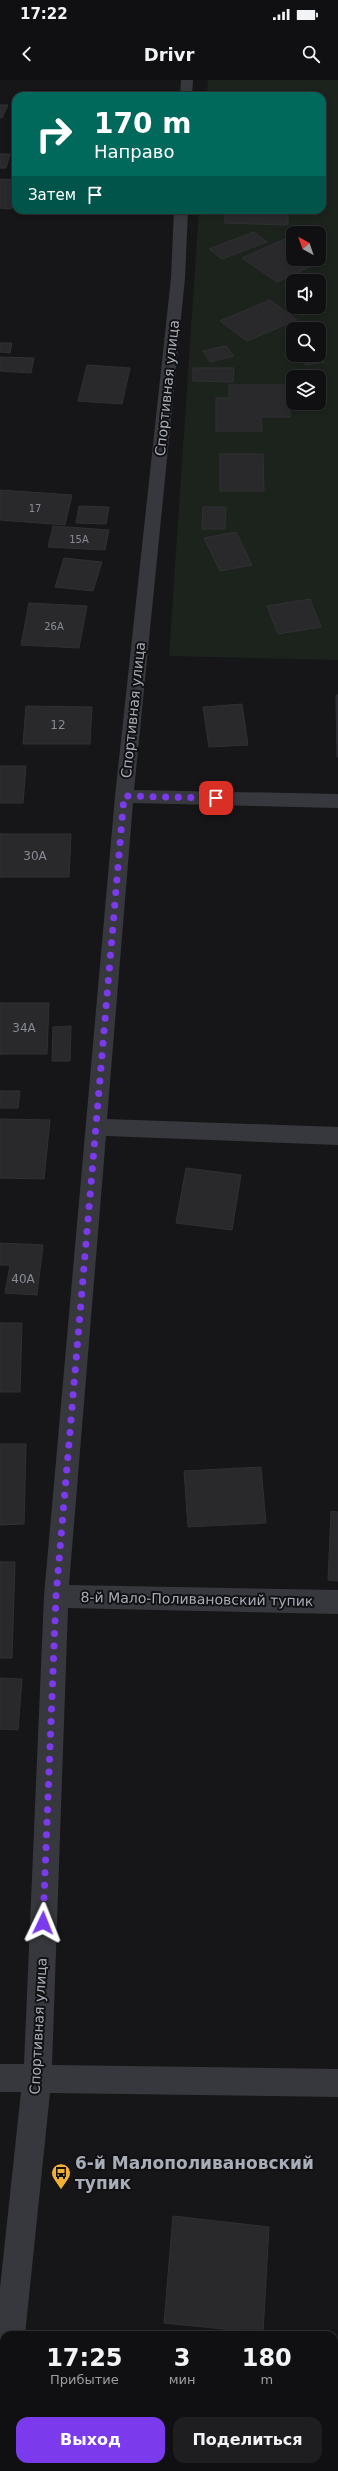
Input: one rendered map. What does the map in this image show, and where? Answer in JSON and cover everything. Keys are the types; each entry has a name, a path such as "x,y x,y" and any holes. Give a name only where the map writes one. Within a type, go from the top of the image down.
{"street":[{"path":"186,92 187,80"},
{"name":"Спортивная улица","path":"10,2331 37,2079 56,1596 124,796 178,278 181,214"},
{"path":"124,796 338,801"},
{"path":"95,1127 338,1136"},
{"name":"8-й Мало-Поливановский тупик","path":"56,1596 338,1602"},
{"path":"0,2078 338,2083"}],"shaded area":[{"path":"208,80 338,80 338,660 169,656 199,214 326,214 326,92 207,92"}],"building":[{"path":"0,105 8,105 2,118 0,118"},
{"path":"0,154 10,154 6,168 0,168"},
{"path":"0,179 12,180 11,209 0,208"},
{"path":"225,214 288,214 288,225 225,223"},
{"path":"254,232 267,242 222,259 209,249"},
{"path":"286,238 286,266 312,266 295,274 286,274 286,278 277,282 242,258"},
{"path":"270,300 286,312 286,314 289,314 297,320 286,322 286,325 247,341 220,321"},
{"path":"0,343 12,343 10,353 0,352"},
{"path":"226,346 234,356 210,362 203,351"},
{"path":"0,357 34,358 31,373 0,371"},
{"path":"304,362 325,362 306,365"},
{"path":"87,365 130,368 122,404 78,401"},
{"path":"193,368 234,368 233,382 193,381"},
{"path":"229,385 286,385 286,410 290,410 290,417 261,417 262,431 216,431 216,398 229,398"},
{"path":"220,454 263,454 264,491 220,491"},
{"path":"0,490 72,495 65,525 0,520"},
{"path":"79,506 109,507 106,524 76,523"},
{"path":"203,507 226,507 225,529 202,529"},
{"path":"53,526 109,530 105,550 48,547"},
{"path":"236,532 252,565 220,571 204,538"},
{"path":"64,558 102,562 93,591 55,587"},
{"path":"310,599 321,627 278,634 267,606"},
{"path":"29,603 87,606 79,648 21,645"},
{"path":"336,695 338,695 338,757 337,757"},
{"path":"242,704 248,745 209,747 203,707"},
{"path":"26,706 92,707 90,744 23,744"},
{"path":"0,766 26,766 23,803 0,803"},
{"path":"0,834 71,834 69,877 0,877"},
{"path":"0,1003 49,1003 47,1054 0,1054"},
{"path":"71,1026 70,1061 52,1061 53,1027"},
{"path":"0,1091 20,1091 18,1108 0,1108"},
{"path":"0,1119 50,1120 44,1179 0,1178"},
{"path":"186,1168 241,1175 232,1230 176,1223"},
{"path":"0,1243 43,1245 37,1295 5,1293 10,1265 0,1265"},
{"path":"0,1323 22,1323 20,1392 0,1392"},
{"path":"0,1444 26,1444 24,1524 0,1525"},
{"path":"261,1467 266,1523 188,1527 184,1471"},
{"path":"331,1511 338,1512 338,1581 328,1580"},
{"path":"0,1562 15,1562 12,1658 0,1658"},
{"path":"0,1678 22,1679 18,1730 0,1729"},
{"path":"173,2216 269,2227 263,2331 243,2331 164,2323"}],"place":[{"name":"6-й Малополивановский тупик","path":"61,2190"}],"route":[{"path":"43,1923 56,1596 124,796 216,798"}]}
